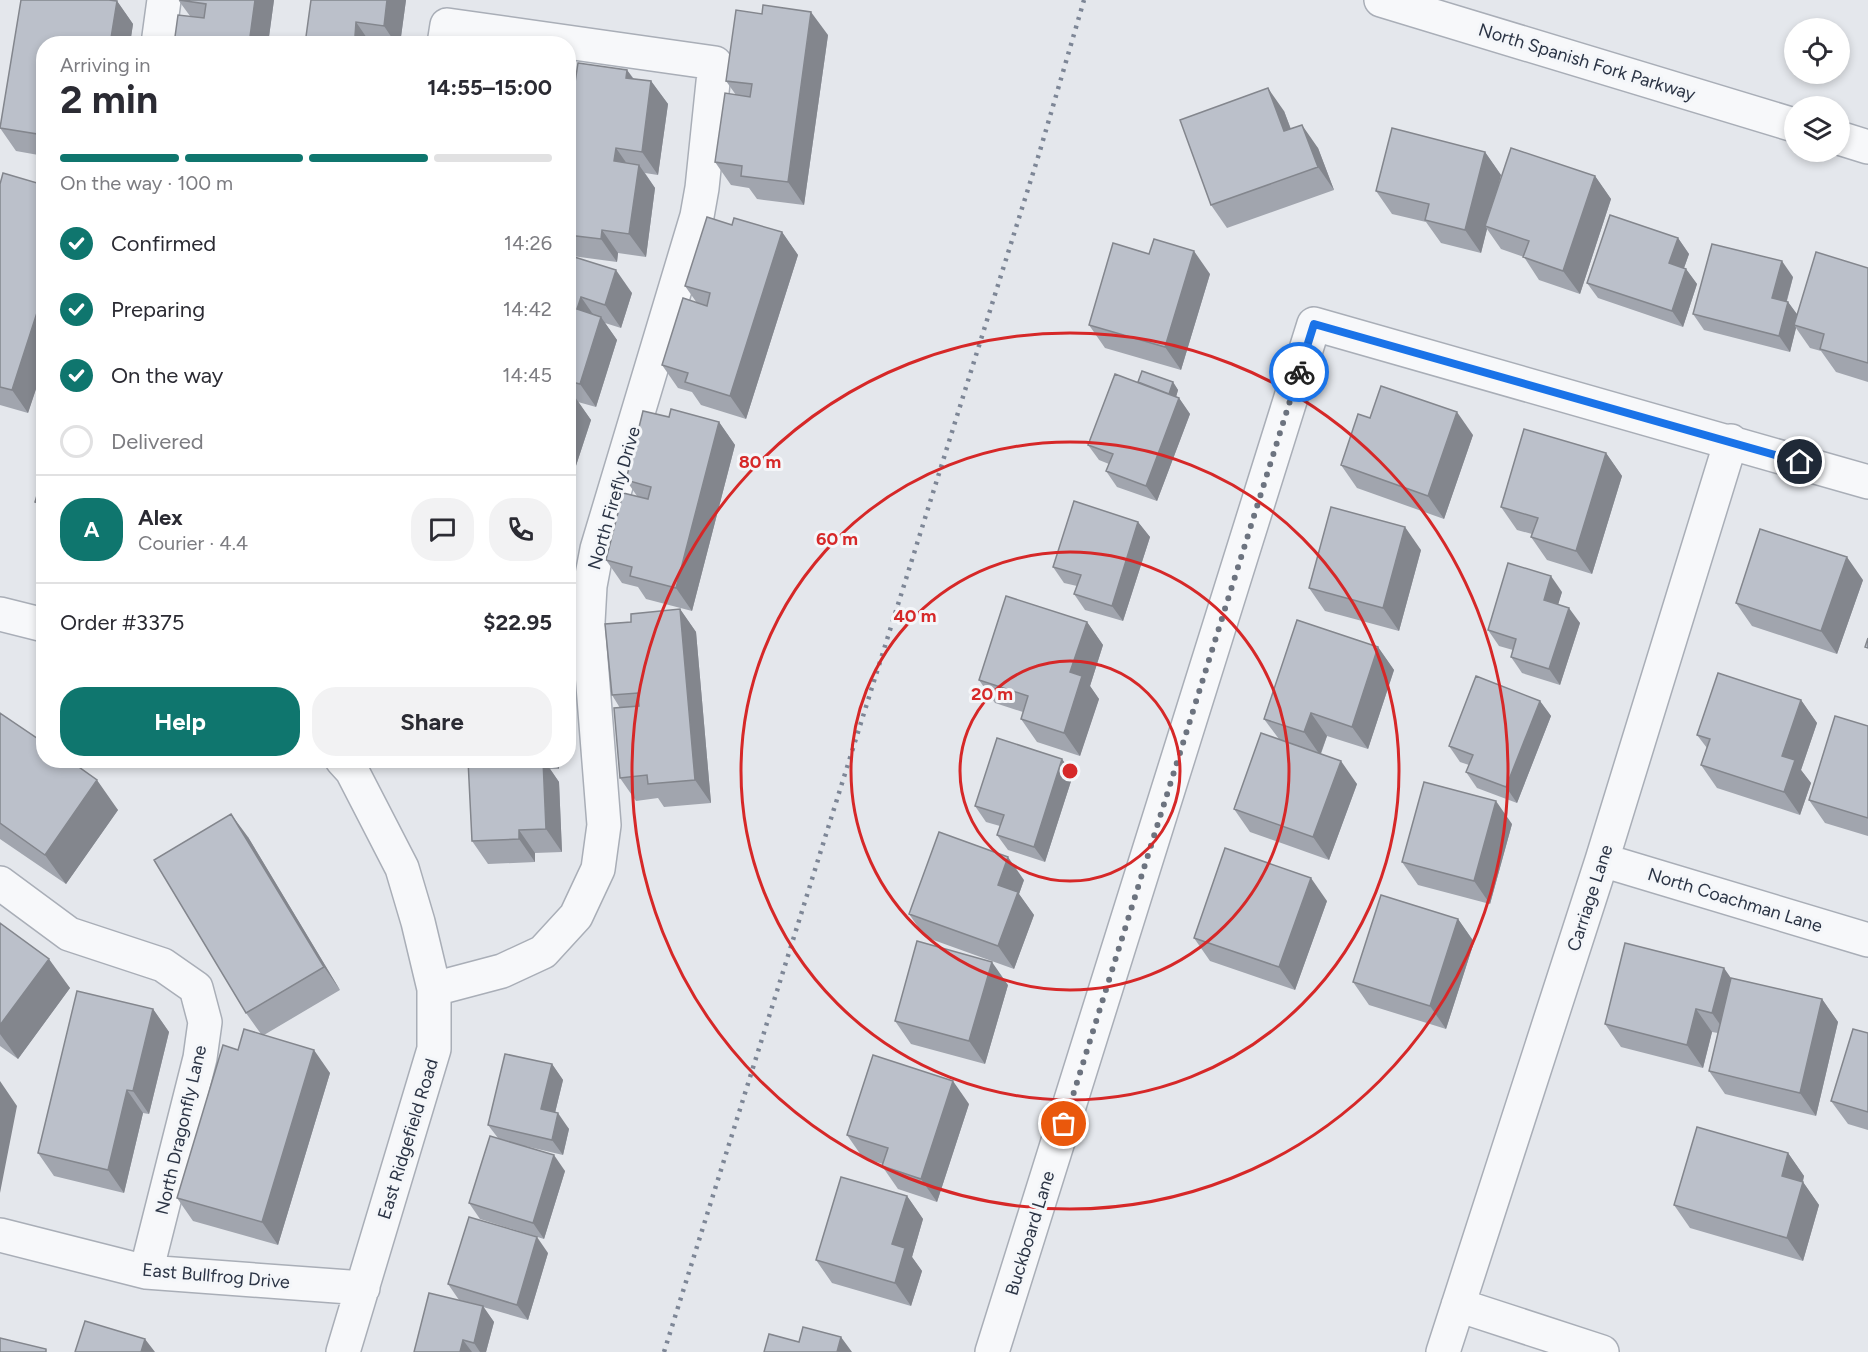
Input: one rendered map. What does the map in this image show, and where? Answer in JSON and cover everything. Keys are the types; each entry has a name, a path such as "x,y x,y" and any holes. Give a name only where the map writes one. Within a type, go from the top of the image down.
{"street":[{"path":"159,36 164,0"},
{"name":"North Spanish Fork Parkway","path":"1381,0 1784,122"},
{"name":"North Firefly Drive","path":"445,34 464,36"},
{"name":"North Firefly Drive","path":"434,989 502,971 543,952 576,916 598,869 604,825 588,622 590,586 597,549 697,216 702,188 715,63 576,48"},
{"path":"1850,141 1868,147"},
{"name":"Buckboard Lane","path":"992,1352 1314,324 1731,441"},
{"path":"1731,441 1868,482"},
{"name":"Carriage Lane","path":"1443,1352 1602,860 1731,441"},
{"path":"0,614 36,623"},
{"name":"East Ridgefield Road","path":"343,1352 434,1048 434,989 402,868 349,768"},
{"name":"North Coachman Lane","path":"1602,860 1868,940"},
{"name":"North Dragonfly Lane","path":"0,883 69,934 163,965 196,988 205,1022 200,1058 146,1272"},
{"name":"East Bullfrog Drive","path":"0,1235 146,1272 363,1288"},
{"path":"1458,1305 1602,1352"}],"building":[{"path":"21,0 117,1 111,36 36,36 36,134 0,128"},
{"path":"179,0 255,0 250,36 175,36 178,15 204,18 206,4"},
{"path":"311,0 387,0 384,26 356,22 355,36 306,36"},
{"path":"763,5 811,12 788,182 741,176 742,166 715,162 725,93 750,97 752,84 726,81 736,10 762,14"},
{"path":"578,63 627,70 626,78 651,81 642,152 616,148 614,161 639,165 629,234 602,230 601,239 576,236 576,76"},
{"path":"1268,88 1284,131 1302,125 1318,167 1211,205 1180,120"},
{"path":"1392,128 1485,152 1465,230 1425,220 1429,204 1376,191"},
{"path":"1511,148 1595,176 1563,271 1523,257 1529,241 1485,226"},
{"path":"3,173 36,183 36,316 12,390 0,387 0,184"},
{"path":"1610,215 1678,238 1669,263 1686,269 1672,311 1587,283"},
{"path":"707,217 732,225 734,218 782,232 730,396 685,382 688,373 662,365 683,298 707,306 710,293 685,286"},
{"path":"1154,239 1194,251 1165,347 1089,325 1113,243 1149,254"},
{"path":"1712,244 1782,261 1772,298 1788,302 1779,336 1693,314"},
{"path":"1816,252 1868,268 1868,363 1820,349 1824,334 1794,325"},
{"path":"576,258 616,270 605,305 581,297 577,309 601,317 580,384 576,383"},
{"path":"1142,371 1173,382 1169,394 1138,382"},
{"path":"1115,374 1179,398 1146,486 1106,471 1113,454 1088,445"},
{"path":"1381,386 1457,412 1428,496 1341,465 1358,414 1370,418"},
{"path":"671,409 719,422 676,588 630,576 632,567 606,560 623,493 648,499 651,487 626,480 643,411 669,417"},
{"path":"1524,429 1606,453 1576,551 1531,537 1538,518 1501,507"},
{"path":"1074,501 1138,522 1112,606 1074,594 1081,575 1053,567"},
{"path":"1331,507 1405,527 1383,608 1309,588"},
{"path":"1760,529 1847,557 1821,631 1736,603"},
{"path":"1508,563 1551,576 1544,600 1569,608 1549,669 1511,657 1516,639 1488,630"},
{"path":"1006,596 1087,622 1070,672 1082,676 1064,733 1021,719 1028,696 979,680"},
{"path":"680,609 695,780 648,784 647,775 620,778 614,708 639,706 638,693 612,695 605,624 631,622 631,614"},
{"path":"1297,620 1378,647 1352,727 1311,713 1304,732 1264,719"},
{"path":"1718,673 1801,700 1782,756 1795,760 1784,792 1701,765 1710,739 1697,735"},
{"path":"1476,676 1540,701 1506,787 1466,772 1473,755 1449,746"},
{"path":"0,713 36,738 36,768 80,768 97,780 45,855 0,823"},
{"path":"1835,716 1868,726 1868,818 1809,800"},
{"path":"1261,733 1341,761 1313,837 1234,809"},
{"path":"997,738 1062,759 1034,847 997,835 1004,815 975,806"},
{"path":"468,768 543,768 546,829 519,830 519,839 472,841"},
{"path":"1424,782 1496,801 1474,881 1402,862"},
{"path":"231,814 324,967 246,1013 154,860"},
{"path":"939,832 1008,857 998,885 1018,892 998,946 909,914"},
{"path":"1225,848 1311,878 1279,967 1194,938"},
{"path":"1381,895 1458,919 1430,1006 1353,982"},
{"path":"0,923 49,959 0,1025"},
{"path":"917,941 992,962 969,1041 895,1021"},
{"path":"1625,943 1724,968 1712,1013 1696,1009 1687,1045 1605,1024"},
{"path":"1731,978 1822,999 1800,1093 1709,1071"},
{"path":"77,991 153,1009 133,1091 127,1090 108,1170 38,1153"},
{"path":"244,1029 314,1050 262,1222 177,1198 223,1045 238,1050"},
{"path":"1853,1029 1868,1033 1868,1112 1831,1101"},
{"path":"505,1054 552,1064 541,1109 558,1113 552,1140 488,1125"},
{"path":"873,1055 953,1081 921,1179 882,1166 888,1148 847,1135"},
{"path":"1697,1127 1788,1153 1782,1176 1803,1182 1787,1238 1674,1205"},
{"path":"490,1136 554,1155 533,1223 469,1203"},
{"path":"841,1177 907,1196 892,1244 905,1248 895,1283 816,1260"},
{"path":"469,1217 537,1237 517,1305 448,1284"},
{"path":"429,1293 483,1306 474,1343 463,1340 460,1352 414,1352"},
{"path":"85,1321 145,1339 141,1352 75,1352"},
{"path":"803,1327 841,1337 837,1352 764,1352 769,1334 799,1342"},
{"path":"0,1338 46,1349 46,1352 0,1352"}],"railway":[{"path":"664,1352 1039,154 1084,0"}],"way so far":[{"path":"1064,1124 1299,372"}],"route":[{"path":"1299,372 1314,324 1800,462"}]}
